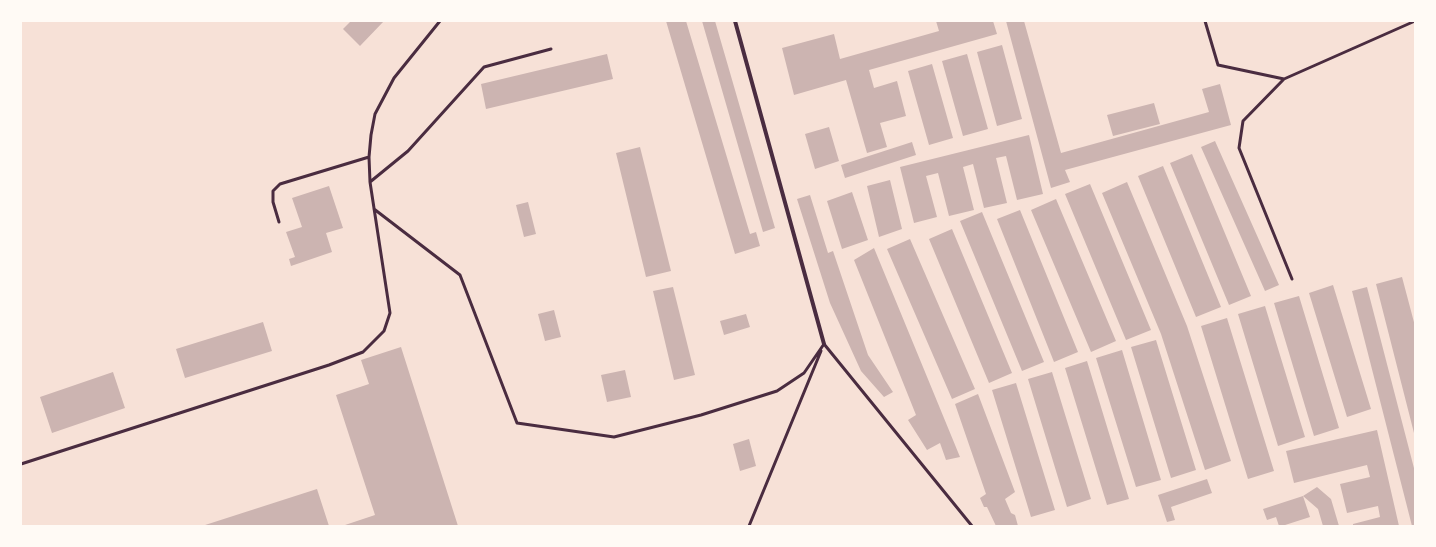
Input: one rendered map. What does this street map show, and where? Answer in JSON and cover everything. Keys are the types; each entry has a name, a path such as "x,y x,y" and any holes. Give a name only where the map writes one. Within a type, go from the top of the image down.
{"street":[{"path":"735,21 824,344"}],"lane":[{"path":"21,464 363,352 384,331 390,313 370,182 369,157 371,135 375,114 394,78 440,21"},
{"path":"1205,21 1218,65 1284,79"},
{"path":"1292,279 1239,148 1243,121 1284,79 1415,21"},
{"path":"370,182 408,151 484,67 551,50"},
{"path":"279,222 273,202 273,191 280,184 369,157"},
{"path":"374,209 460,275 518,423 614,437 701,415 777,391 804,373 824,344"},
{"path":"749,526 824,344"},
{"path":"824,344 972,526"}],"building":[{"path":"351,21 384,21 360,46 343,29"},
{"path":"666,21 686,21 750,234 756,232 760,246 735,254"},
{"path":"702,21 715,21 775,228 763,232"},
{"path":"936,21 993,21 997,34 869,70 874,88 897,81 906,116 880,123 887,147 867,153 846,80 794,95 782,48 834,34 840,59 939,31"},
{"path":"1006,21 1024,21 1061,153 1209,112 1202,89 1220,84 1231,125 1065,170 1070,182 1051,188"},
{"path":"1002,45 1022,119 997,126 977,52"},
{"path":"607,54 613,79 486,109 481,84"},
{"path":"967,54 988,129 963,136 942,61"},
{"path":"932,64 953,138 929,145 908,71"},
{"path":"1154,103 1160,124 1113,136 1107,115"},
{"path":"829,127 839,161 815,169 805,134"},
{"path":"1029,135 1043,194 1017,200 1006,156 996,158 1007,203 984,208 973,164 963,167 974,210 949,216 938,173 926,176 937,217 914,223 900,167"},
{"path":"1215,141 1279,285 1265,291 1201,147"},
{"path":"912,142 916,155 845,178 841,165"},
{"path":"640,147 671,271 646,277 616,153"},
{"path":"1192,154 1251,296 1229,305 1170,163"},
{"path":"1163,166 1221,307 1196,317 1138,176"},
{"path":"890,180 902,229 879,237 867,186"},
{"path":"1127,182 1187,326 1231,461 1205,470 1161,334 1102,193"},
{"path":"1090,184 1151,330 1126,340 1065,194"},
{"path":"329,186 343,228 326,233 332,252 291,266 289,259 295,257 286,232 302,227 292,198"},
{"path":"852,192 868,240 842,249 827,201"},
{"path":"810,195 828,253 833,251 868,355 893,392 884,397 861,371 830,303 797,199"},
{"path":"1056,199 1116,341 1091,352 1031,210"},
{"path":"528,202 536,234 524,237 516,205"},
{"path":"1020,210 1078,352 1054,362 997,219"},
{"path":"982,212 1044,362 1022,371 960,221"},
{"path":"952,229 1012,373 989,383 929,239"},
{"path":"910,239 975,389 952,399 887,249"},
{"path":"874,248 960,457 946,460 940,443 927,450 908,420 916,415 854,260"},
{"path":"1402,277 1415,326 1414,433 1376,284"},
{"path":"1333,285 1371,409 1347,417 1309,293"},
{"path":"673,287 695,375 674,380 653,291"},
{"path":"1367,287 1415,472 1415,526 1412,526 1352,291"},
{"path":"1299,296 1339,428 1314,436 1274,303"},
{"path":"1265,306 1305,437 1278,446 1238,314"},
{"path":"554,310 561,337 545,341 538,314"},
{"path":"746,314 750,327 724,335 720,321"},
{"path":"1227,318 1274,471 1248,479 1201,326"},
{"path":"263,322 272,351 185,378 176,349"},
{"path":"1156,340 1196,470 1171,478 1131,347"},
{"path":"401,347 458,526 342,526 375,515 336,395 369,384 361,360"},
{"path":"1122,350 1161,480 1136,487 1096,358"},
{"path":"1087,361 1129,499 1107,505 1065,368"},
{"path":"625,370 631,397 607,402 601,375"},
{"path":"113,372 125,408 52,433 40,397"},
{"path":"1052,372 1091,499 1067,507 1028,379"},
{"path":"1016,383 1055,510 1031,517 992,390"},
{"path":"978,394 1015,492 1005,499 1011,513 1015,515 1018,526 996,526 987,507 984,507 980,498 986,494 955,404"},
{"path":"1377,430 1399,526 1353,526 1353,524 1380,517 1378,506 1347,513 1340,484 1370,477 1367,465 1294,483 1286,451"},
{"path":"749,439 756,466 740,471 733,444"},
{"path":"1207,479 1212,493 1171,507 1175,520 1167,522 1158,495"},
{"path":"1317,487 1331,499 1339,526 1323,526 1318,509 1303,496"},
{"path":"317,489 329,526 202,526"},
{"path":"1303,496 1310,517 1282,526 1279,526 1276,517 1267,520 1263,509"}]}
